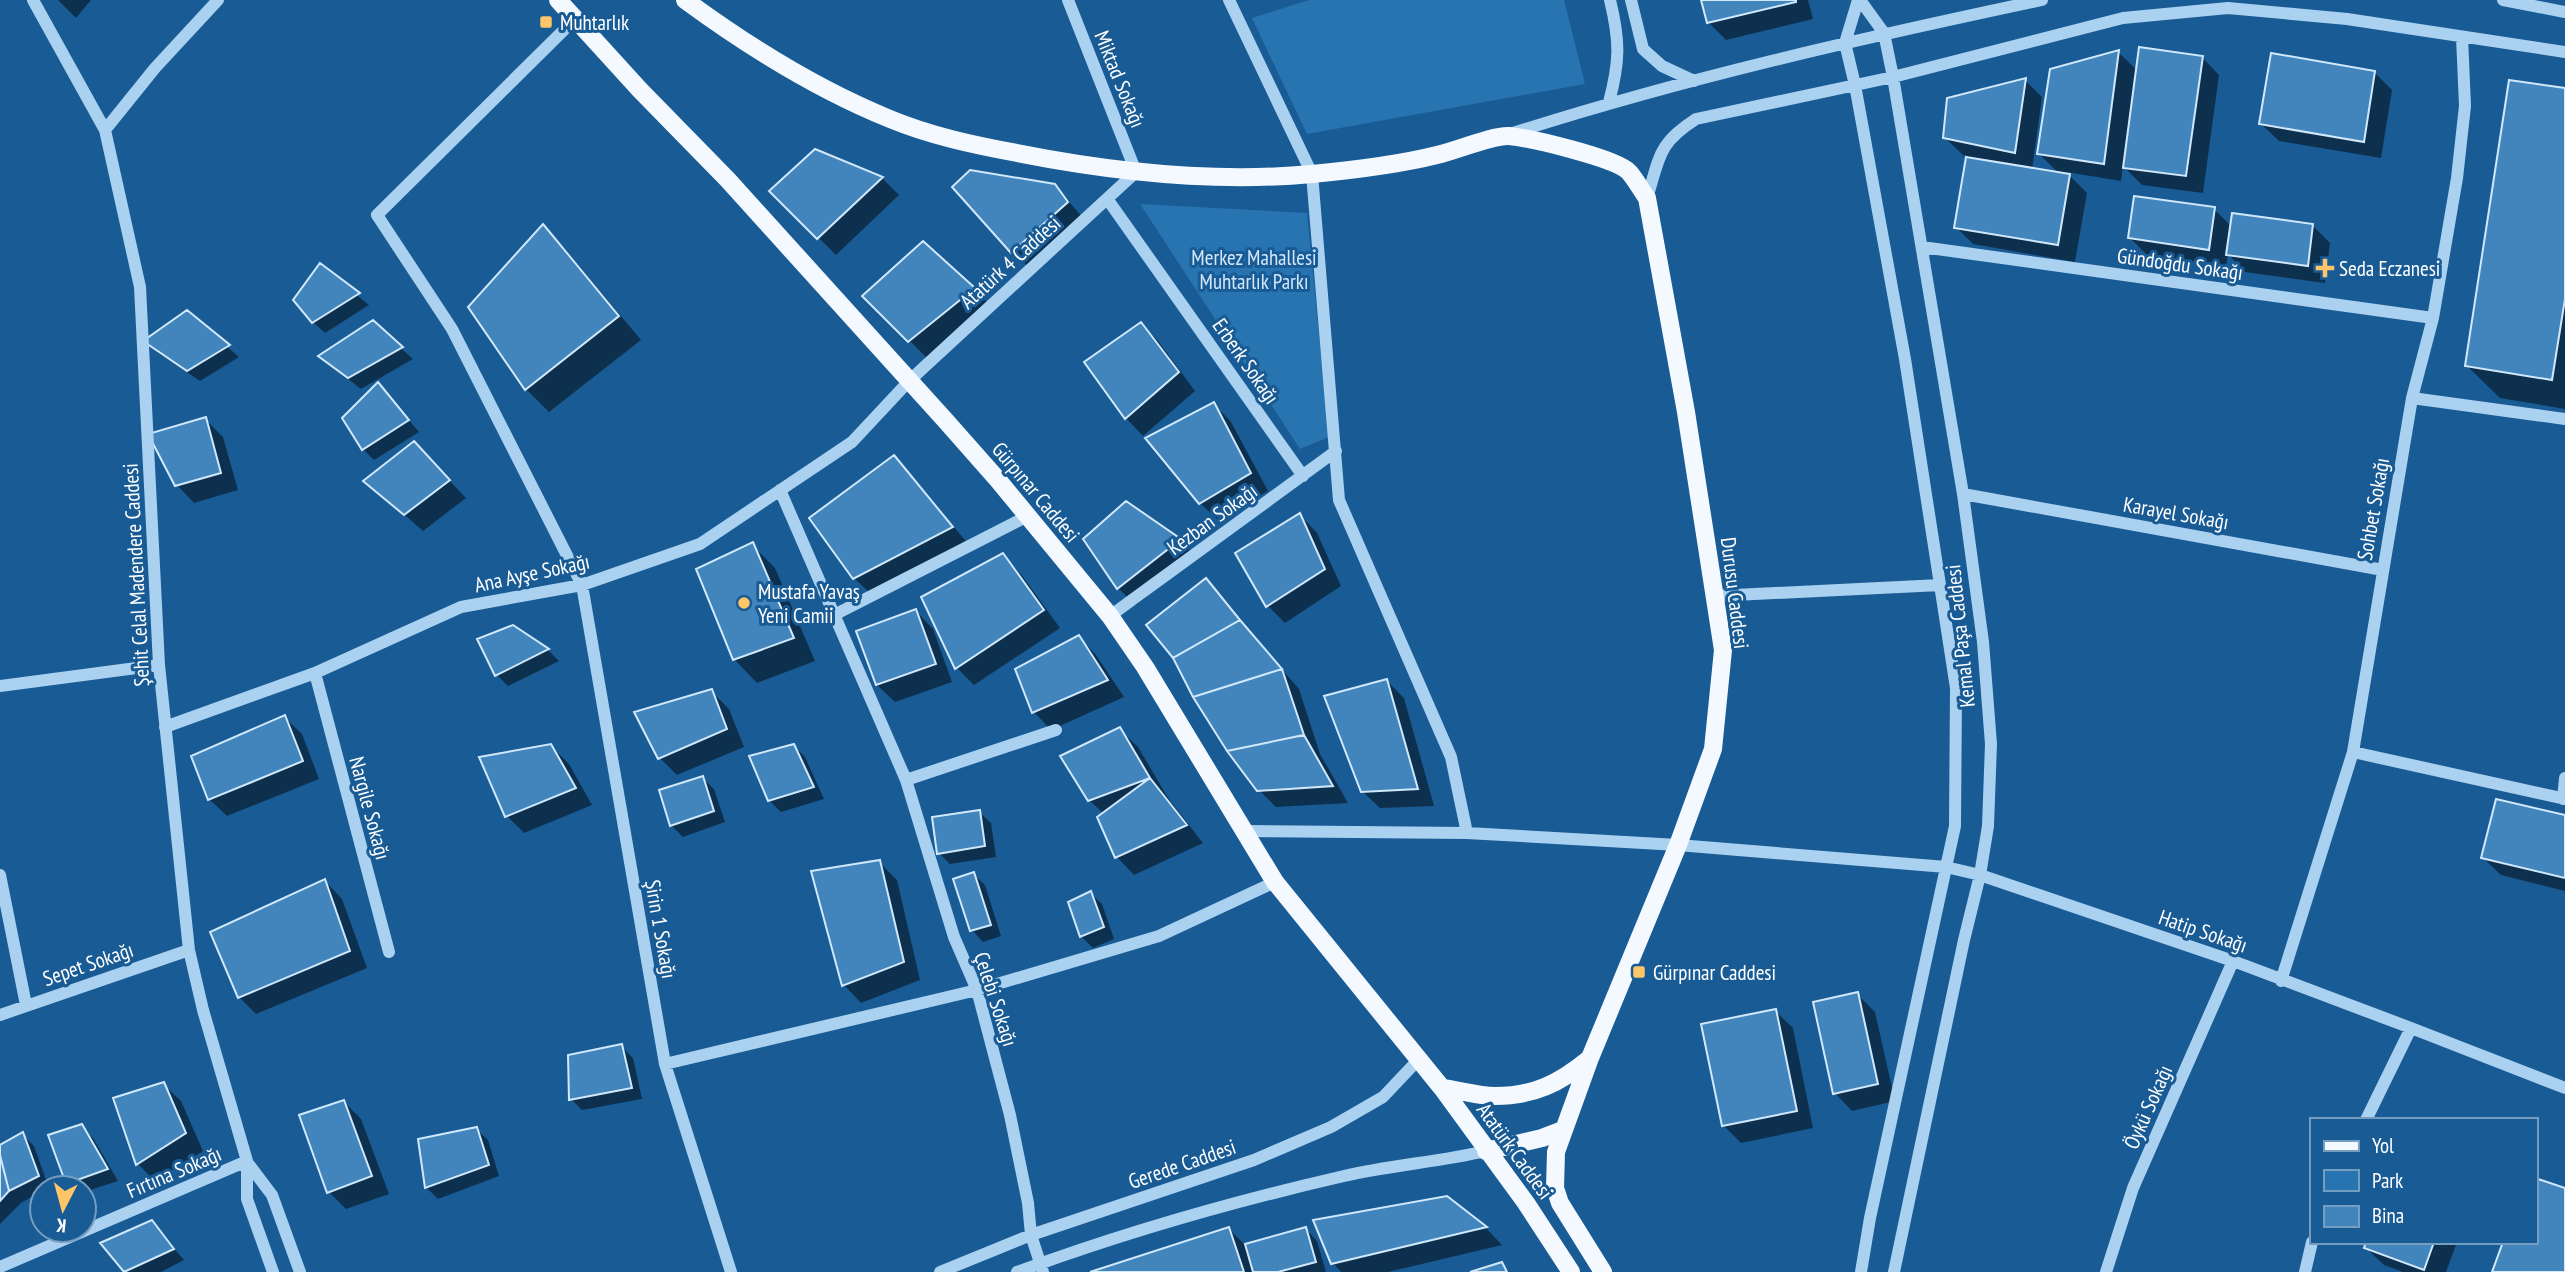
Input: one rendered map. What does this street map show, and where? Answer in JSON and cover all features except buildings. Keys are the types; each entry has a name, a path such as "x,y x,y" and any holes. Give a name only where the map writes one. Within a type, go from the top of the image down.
{"main road":[{"name":"Gürpınar Caddesi","path":"558,0 640,90 728,180 909,381 1028,516 1110,616 1145,667 1275,882 1418,1060"},
{"path":"685,0 775,62 822,89 891,120 955,141 1136,172 1225,176 1356,170 1436,156 1506,135 1606,160 1628,171 1647,198"},
{"name":"Durusu Caddesi","path":"1590,1058 1678,845 1713,749 1723,650 1686,412 1647,198"},
{"path":"1441,1088 1494,1096 1523,1093 1552,1086 1590,1058"},
{"name":"Atatürk Caddesi","path":"1590,1058 1556,1152 1555,1188 1560,1203 1603,1272"},
{"name":"Atatürk Caddesi","path":"1418,1060 1526,1203 1571,1272"},
{"path":"1486,1151 1542,1138 1563,1130"}],"street":[{"name":"Şehit Celal Madendere Caddesi","path":"33,0 105,130 140,287 159,665 189,950 202,1010 247,1161 247,1199 272,1272"},
{"path":"105,130 155,68 218,0"},
{"name":"Miktad Sokağı","path":"1068,0 1136,172"},
{"path":"1229,0 1312,174 1339,500 1451,757 1467,833"},
{"path":"1609,102 1615,79 1619,36 1610,0"},
{"path":"1631,0 1643,49 1662,66 1694,81"},
{"name":"Kemal Paşa Caddesi","path":"1859,0 1884,33 1893,77 1963,494 1983,642 1991,744 1988,826 1980,875 1894,1272"},
{"name":"Kemal Paşa Caddesi","path":"1859,0 1845,43 1905,359 1955,688 1955,826 1870,1218 1861,1272"},
{"path":"1506,135 1609,102 1884,33 2042,0"},
{"path":"2503,0 2565,12"},
{"path":"1647,198 1663,146 1676,132 1696,119 1893,77 2123,18 2228,4 2565,52"},
{"name":"Şirin 1 Sokağı","path":"576,18 377,215 452,329 582,585 665,1064 731,1272"},
{"name":"Sohbet Sokağı","path":"2281,981 2353,752 2412,398 2433,318 2457,178 2465,106 2462,37"},
{"name":"Atatürk 4 Caddesi","path":"909,381 1136,172"},
{"name":"Erberk Sokağı","path":"1108,200 1303,476"},
{"name":"Gündoğdu Sokağı","path":"1922,247 2433,318"},
{"name":"Ana Ayşe Sokağı","path":"165,727 315,673 461,607 582,585 700,544 852,442 909,381"},
{"path":"2412,398 2565,419"},
{"name":"Kezban Sokağı","path":"1110,616 1336,451"},
{"name":"Çelebi Sokağı","path":"780,490 906,780 954,937 977,990 1010,1115 1028,1203 1031,1235 1042,1268"},
{"name":"Karayel Sokağı","path":"1963,494 2383,570"},
{"path":"834,615 1028,516"},
{"path":"1714,596 1940,585"},
{"path":"0,686 159,665"},
{"name":"Nargile Sokağı","path":"315,673 389,952"},
{"path":"906,780 1056,730"},
{"path":"2353,752 2564,799 2565,778"},
{"name":"Hatip Sokağı","path":"1245,831 1467,833 1678,845 1946,867 1980,875 2233,961 2565,1088"},
{"path":"0,874 26,1005"},
{"path":"665,1064 977,990 1159,936 1275,882"},
{"name":"Sepet Sokağı","path":"0,1015 189,950"},
{"name":"Öykü Sokağı","path":"2106,1272 2133,1188 2233,961"},
{"path":"2367,1118 2411,1028"},
{"name":"Gerede Caddesi","path":"940,1272 1031,1235 1254,1160 1331,1127 1383,1097 1418,1060"},
{"path":"1017,1272 1042,1268 1233,1204 1348,1175 1441,1161 1486,1151"},
{"name":"Şehit Celal Madendere Caddesi","path":"247,1161 272,1195 300,1272"},
{"name":"Fırtına Sokağı","path":"0,1267 247,1161"},
{"path":"2305,1272 2312,1244"}],"green space":[{"path":"1309,0 1564,0 1585,84 1307,134 1252,18"},
{"name":"Merkez Mahallesi Muhtarlık Parkı","path":"1140,204 1307,213 1329,437 1300,449"}],"place":[{"name":"Muhtarlık","path":"546,22"},
{"name":"Seda Eczanesi","path":"2325,268"},
{"name":"Mustafa Yavaş Yeni Camii","path":"744,603"},
{"name":"Gürpınar Caddesi","path":"1639,972"}]}
